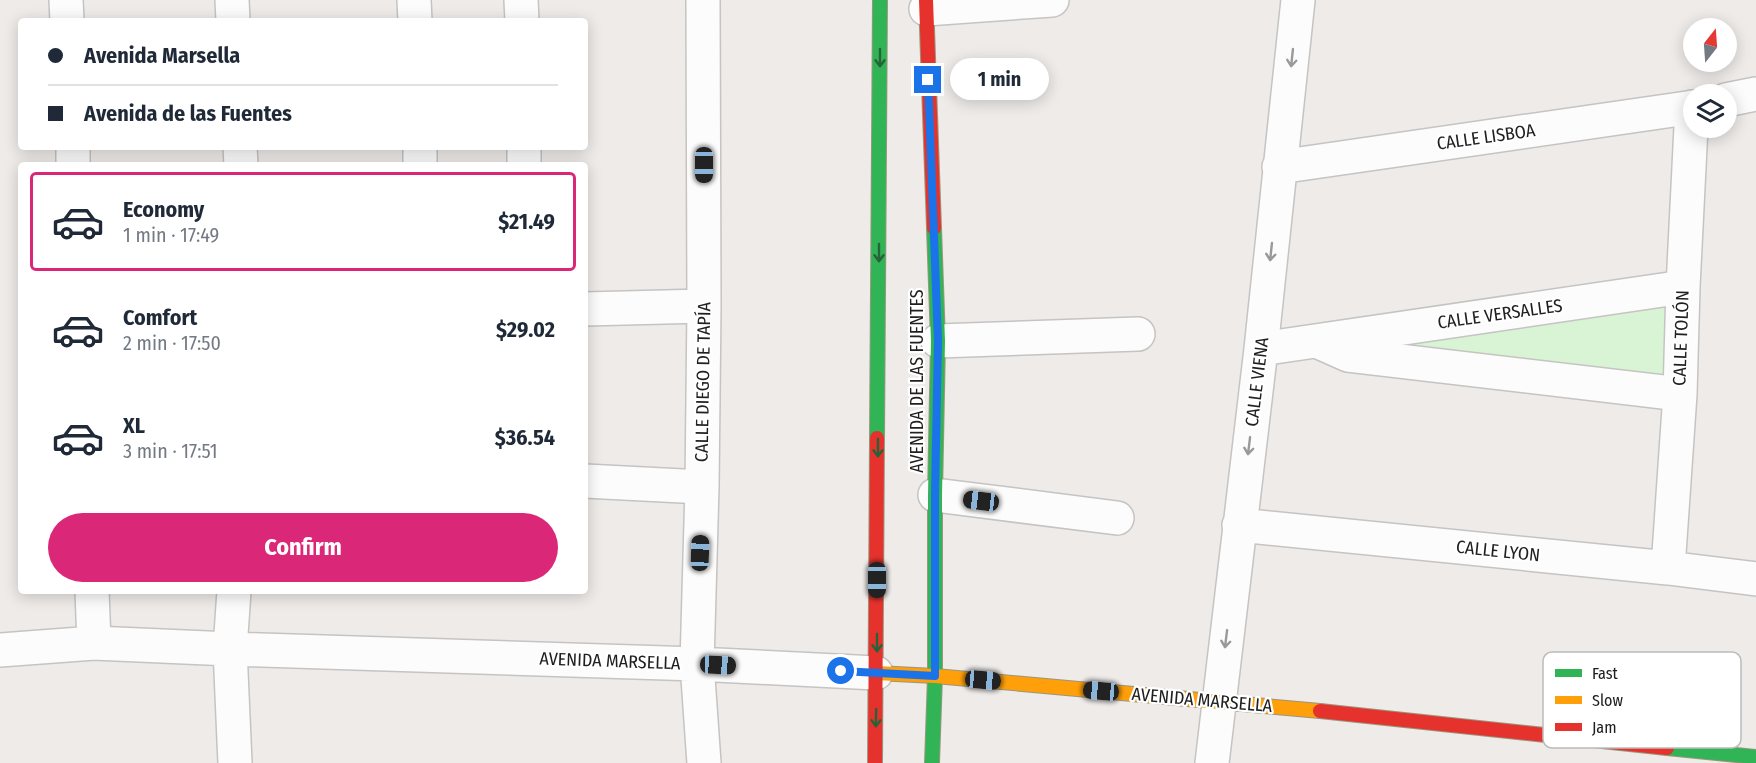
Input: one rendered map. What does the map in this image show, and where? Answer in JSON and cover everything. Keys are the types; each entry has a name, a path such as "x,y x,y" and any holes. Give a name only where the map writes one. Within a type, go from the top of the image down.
{"main road":[{"path":"875,763 880,0"},
{"name":"AVENIDA DE LAS FUENTES","path":"926,4 938,341 932,763"},
{"name":"AVENIDA MARSELLA","path":"876,673 935,676 1219,701 1543,734"},
{"name":"AVENIDA MARSELLA","path":"1678,748 1756,756"}],"street":[{"path":"66,0 67,18"},
{"path":"232,0 233,18"},
{"path":"414,0 415,18"},
{"path":"521,0 522,18"},
{"name":"CALLE DIEGO DE TAPÍA","path":"703,0 704,306 697,664 704,763"},
{"path":"926,4 1052,0"},
{"name":"CALLE VIENA","path":"1212,763 1261,349 1298,0"},
{"path":"1737,98 1756,94"},
{"name":"CALLE LISBOA","path":"1279,167 1683,108"},
{"name":"CALLE TOLÓN","path":"1668,568 1680,394 1691,138"},
{"name":"CALLE VERSALLES","path":"1261,349 1683,287"},
{"path":"588,309 704,306"},
{"path":"938,341 1138,334"},
{"path":"1317,341 1348,355 1680,394"},
{"path":"588,481 702,487"},
{"path":"935,495 1117,518"},
{"name":"CALLE LYON","path":"1239,525 1756,579"},
{"path":"92,594 94,643"},
{"path":"234,594 230,649 235,763"},
{"name":"AVENIDA MARSELLA","path":"0,650 94,643 697,664 876,673"}],"green space":[{"path":"1674,297 1672,380 1353,344"}],"traffic: fast":[{"path":"877,438 880,0"},
{"path":"932,763 938,341 934,228"},
{"path":"1667,748 1756,757"}],"traffic: slow":[{"path":"876,673 935,676 1320,711"}],"traffic: jam":[{"path":"926,0 934,228"},
{"path":"875,763 877,438"},
{"path":"1320,711 1543,735"}],"route":[{"path":"841,671 935,676 938,341 928,80"}]}
